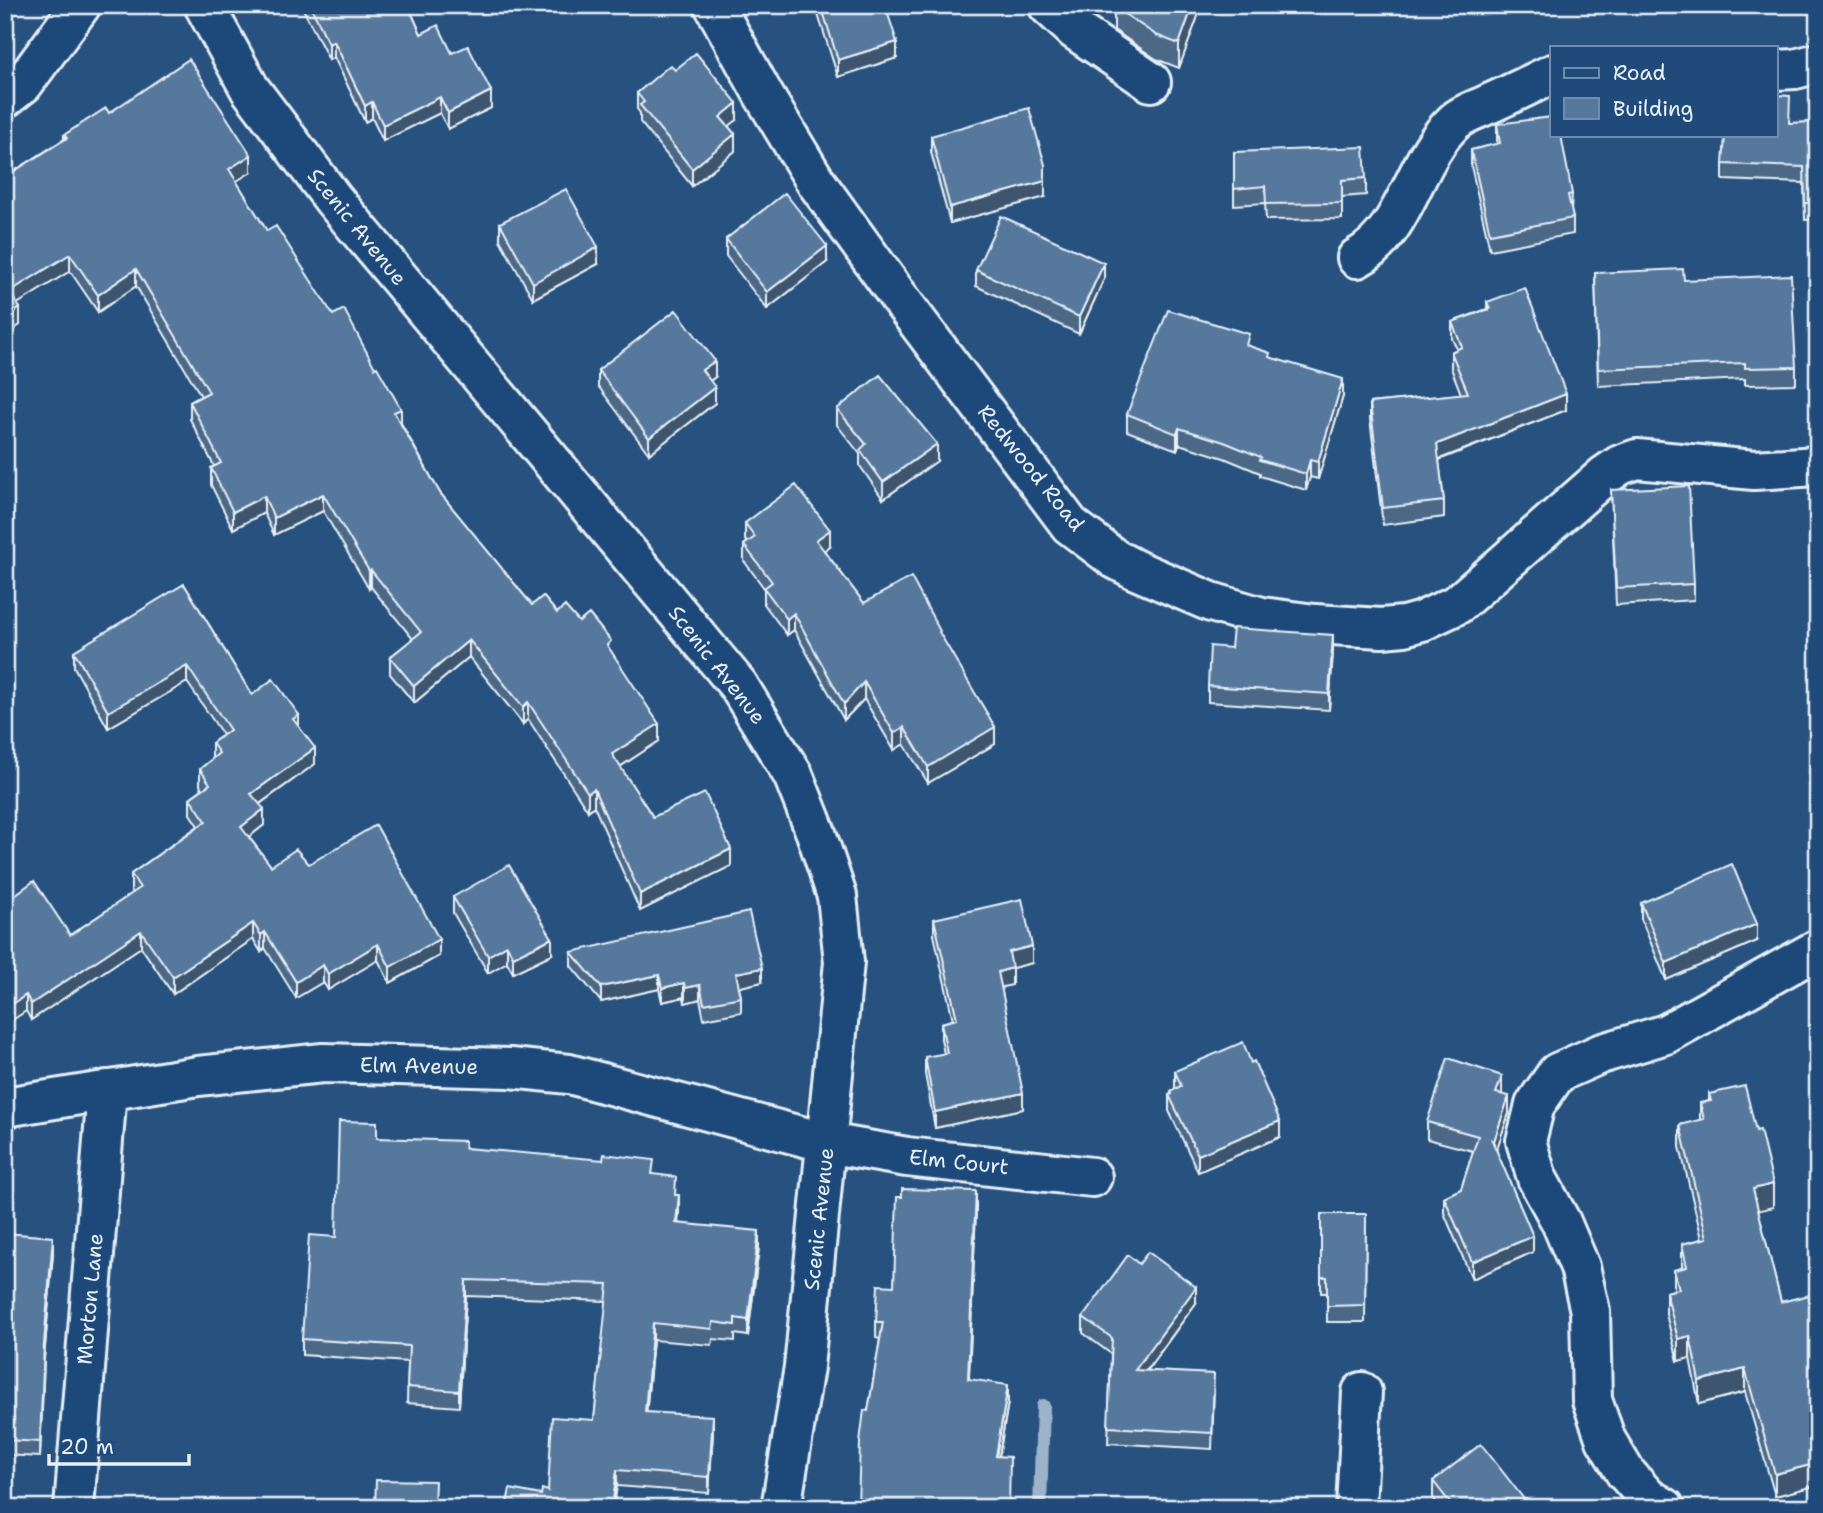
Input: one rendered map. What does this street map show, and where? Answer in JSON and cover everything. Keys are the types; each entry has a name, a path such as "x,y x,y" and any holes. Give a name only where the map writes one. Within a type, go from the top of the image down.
{"street":[{"path":"5,98 23,84 81,5"},
{"name":"Scenic Avenue","path":"204,5 250,89 333,199 737,685 793,775 837,895 844,962 804,1367 781,1508"},
{"name":"Redwood Road","path":"714,5 816,182 1070,525 1115,559 1170,585 1262,617 1350,627 1404,626 1440,614 1458,604 1620,465 1637,460 1754,470 1818,466"},
{"path":"1048,5 1075,30 1151,82"},
{"path":"1778,70 1818,63"},
{"path":"1357,258 1369,252 1384,234 1409,194 1425,159 1456,119 1550,75"},
{"path":"1665,1508 1648,1498 1625,1472 1606,1440 1592,1400 1590,1311 1580,1267 1561,1222 1537,1178 1526,1141 1535,1105 1557,1073 1600,1054 1665,1034 1818,949"},
{"name":"Elm Avenue","path":"5,1107 198,1076 323,1063 510,1068 569,1074 827,1143"},
{"name":"Morton Lane","path":"74,1508 107,1090"},
{"name":"Elm Court","path":"827,1143 907,1157 1092,1177"},
{"path":"1356,1508 1362,1392"}],"building":[{"path":"310,5 408,5 421,34 438,25 452,53 468,46 491,91 448,113 440,97 383,125 372,102 365,106 334,41 329,44"},
{"path":"821,5 885,5 897,42 838,60"},
{"path":"1193,5 1179,44 1156,35 1114,7"},
{"path":"696,53 737,103 720,117 735,134 692,169 640,105 644,102 637,93 670,65 675,70"},
{"path":"189,59 251,155 229,169 267,231 276,226 333,315 344,309 375,368 377,367 401,409 394,412 440,493 532,605 543,596 557,613 565,606 579,622 589,614 611,641 607,645 659,724 612,754 653,817 705,793 731,849 640,894 594,789 588,793 528,702 523,707 469,640 414,686 390,657 421,632 371,570 369,571 323,494 274,518 264,496 233,512 211,468 221,463 190,402 209,392 136,269 98,295 70,254 9,292 20,308 5,318 5,177 67,138 64,135 106,108 109,113"},
{"path":"1778,95 1790,96 1789,123 1818,122 1818,203 1805,203 1804,167 1723,164 1725,136 1778,136"},
{"path":"1029,108 1045,165 1045,181 950,207 931,136"},
{"path":"1550,117 1550,136 1561,136 1572,194 1568,195 1573,218 1490,234 1471,150 1500,143 1497,124"},
{"path":"1364,147 1366,178 1342,180 1342,203 1266,204 1265,186 1234,189 1234,152"},
{"path":"566,189 598,247 533,283 500,223"},
{"path":"785,193 827,246 767,292 726,239"},
{"path":"1001,216 1104,263 1079,317 976,270"},
{"path":"1683,269 1684,280 1791,275 1796,367 1745,368 1745,363 1598,369 1595,273"},
{"path":"1525,288 1566,394 1437,444 1444,501 1383,508 1370,403 1468,393 1451,352 1462,347 1452,322 1490,309 1487,302"},
{"path":"676,310 715,361 702,370 715,387 649,438 598,370"},
{"path":"1168,310 1249,334 1246,345 1270,353 1269,357 1343,379 1318,462 1310,460 1306,474 1260,460 1261,457 1224,442 1179,428 1177,434 1127,414"},
{"path":"880,375 937,444 883,482 860,450 866,444 837,409"},
{"path":"796,485 830,530 816,540 864,603 911,577 939,632 995,727 928,767 904,727 894,733 864,682 844,704 794,613 787,619 764,588 772,582 744,545 755,537 745,523"},
{"path":"1689,486 1694,584 1616,588 1611,490"},
{"path":"184,584 252,695 273,679 299,715 293,719 315,748 251,794 264,809 241,827 271,866 296,849 309,864 376,825 439,939 390,967 378,944 328,974 323,965 296,982 265,932 261,935 253,923 173,977 141,931 31,1004 26,995 5,1009 5,902 34,881 70,935 140,888 131,874 206,821 190,798 210,784 200,769 219,753 212,743 230,730 187,666 108,712 74,651"},
{"path":"1233,628 1333,635 1329,694 1208,686 1210,646 1231,648"},
{"path":"1732,864 1757,924 1666,963 1641,903"},
{"path":"509,865 552,938 513,957 507,945 488,956 453,897"},
{"path":"1022,899 1032,946 1009,952 1012,968 998,972 1023,1093 935,1112 925,1057 947,1053 941,1023 957,1019 934,919"},
{"path":"749,912 762,968 736,973 741,997 704,1004 700,985 685,988 684,983 662,988 659,975 601,987 571,952"},
{"path":"1243,1042 1280,1121 1198,1155 1169,1095 1181,1086 1175,1071"},
{"path":"1448,1058 1502,1076 1496,1093 1509,1096 1494,1141 1492,1140 1533,1236 1472,1262 1444,1197 1461,1189 1478,1136 1427,1122"},
{"path":"1745,1086 1756,1131 1760,1130 1773,1184 1753,1189 1781,1302 1818,1293 1818,1463 1775,1474 1745,1369 1699,1381 1690,1336 1678,1339 1666,1292 1679,1289 1674,1270 1687,1267 1682,1244 1707,1238 1680,1125 1704,1119 1700,1103 1711,1101 1709,1094"},
{"path":"339,1121 377,1122 377,1138 465,1141 465,1148 603,1160 604,1154 654,1160 652,1174 676,1177 675,1195 679,1195 676,1223 759,1231 748,1320 735,1318 735,1325 713,1322 712,1329 653,1323 645,1412 713,1416 709,1477 617,1470 612,1508 506,1508 510,1489 541,1495 542,1489 548,1491 552,1417 594,1420 608,1284 466,1280 459,1391 407,1387 409,1346 302,1339 309,1235 336,1237"},
{"path":"902,1189 976,1191 968,1379 1008,1385 996,1456 1010,1457 1009,1508 858,1508 864,1410 868,1411 883,1322 876,1322 878,1285 894,1286 897,1197 902,1197"},
{"path":"1321,1214 1366,1214 1365,1305 1327,1306 1327,1277 1321,1277"},
{"path":"5,1233 53,1237 44,1344 40,1442 5,1440"},
{"path":"1148,1252 1196,1287 1135,1370 1214,1374 1212,1433 1108,1427 1112,1338 1083,1317 1128,1255 1139,1264"},
{"path":"1481,1444 1527,1503 1521,1508 1454,1508 1433,1481"},
{"path":"376,1480 435,1481 434,1508 375,1508"}],"waterway":[{"path":"1040,1508 1043,1406"}]}
